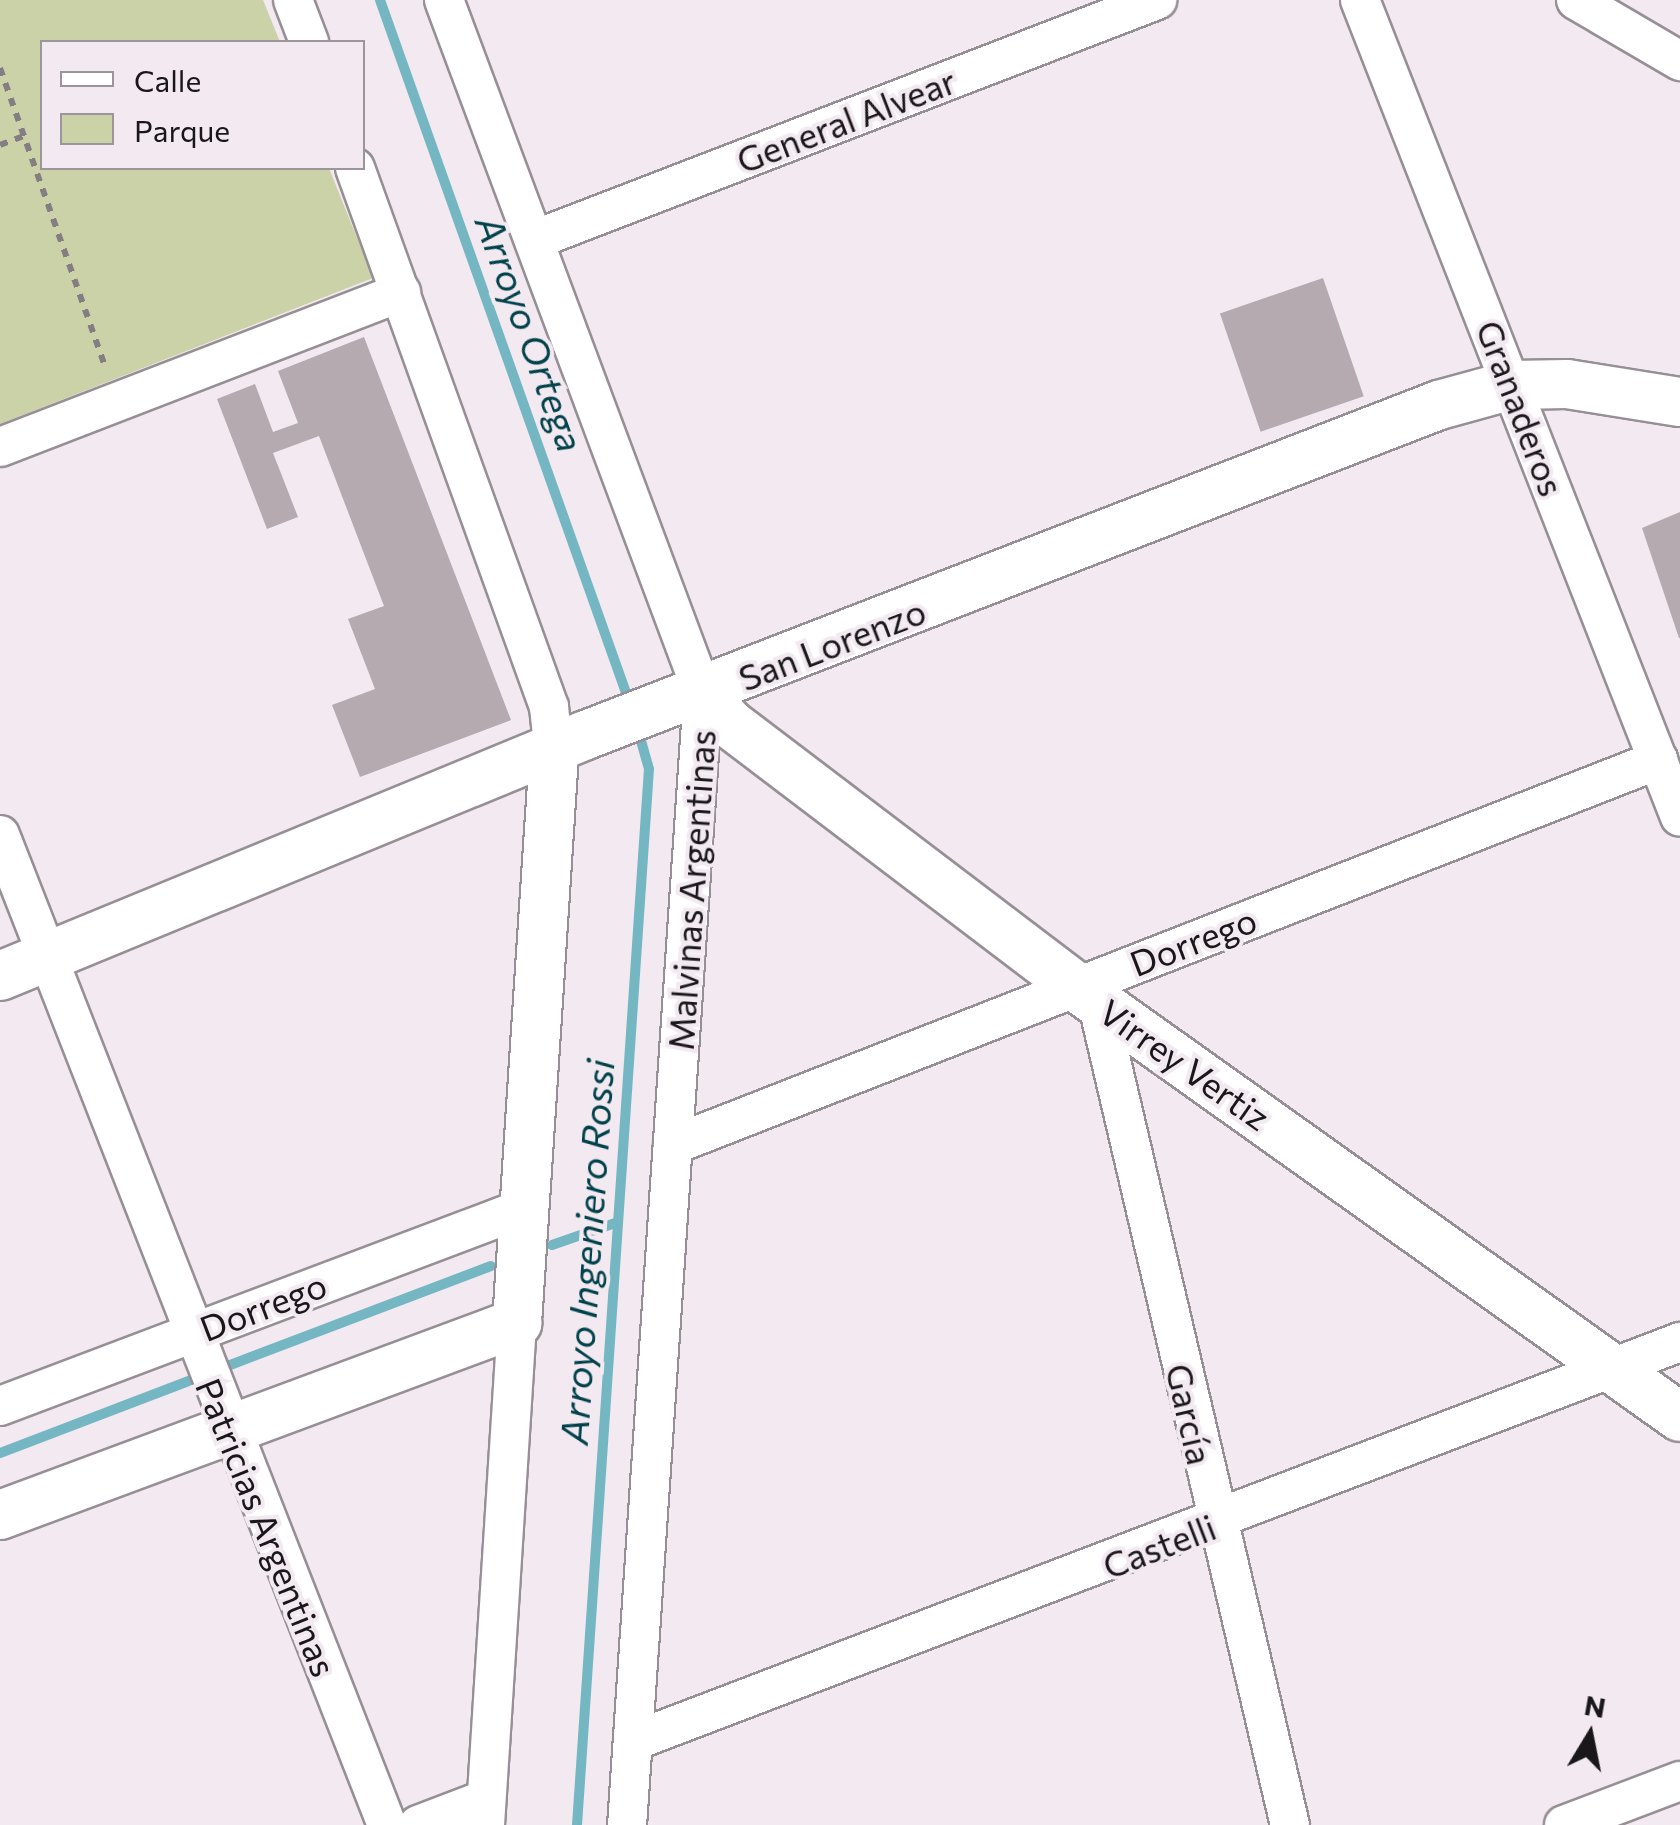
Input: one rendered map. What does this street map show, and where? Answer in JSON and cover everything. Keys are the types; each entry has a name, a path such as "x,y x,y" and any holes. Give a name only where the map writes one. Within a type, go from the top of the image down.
{"street":[{"path":"293,0 308,40"},
{"name":"Malvinas Argentinas","path":"444,0 534,240 686,700 672,1145 627,1825"},
{"name":"General Alvear","path":"534,240 1157,0"},
{"name":"Granaderos","path":"1360,0 1680,817"},
{"path":"1576,0 1680,61"},
{"path":"356,170 549,707 570,744 517,1323 486,1812 418,1825"},
{"path":"0,447 401,292"},
{"name":"San Lorenzo","path":"0,976 570,744 1512,385 1680,402"},
{"name":"Virrey Vertiz","path":"686,700 730,724 1087,994 1680,1416"},
{"name":"Dorrego","path":"672,1145 1087,994 1658,760"},
{"name":"Patricias Argentinas","path":"0,835 226,1432 387,1825"},
{"name":"García","path":"1087,994 1290,1825"},
{"name":"Dorrego","path":"0,1406 527,1207"},
{"path":"0,1515 517,1323"},
{"name":"Castelli","path":"634,1741 1216,1525 1680,1342"},
{"path":"1564,1825 1680,1782"}],"path":[{"path":"0,68 117,400"},
{"path":"0,145 24,136"}],"green space":[{"path":"0,0 263,0 279,40 40,40 40,170 330,170 373,278 0,424"}],"building":[{"path":"1323,278 1364,396 1261,432 1220,313"},
{"path":"364,337 511,720 360,777 332,705 375,689 348,619 384,606 319,436 273,453 298,517 267,529 217,399 255,384 273,432 298,423 278,371"},
{"path":"1680,512 1680,638 1679,638 1642,528"}],"waterway":[{"name":"Arroyo Ortega","path":"380,0 630,704"},
{"name":"Arroyo Ingeniero Rossi","path":"577,1825 649,769 638,730"},
{"path":"552,1245 618,1222"},
{"path":"217,1370 491,1266"},
{"path":"0,1453 191,1380"}]}
